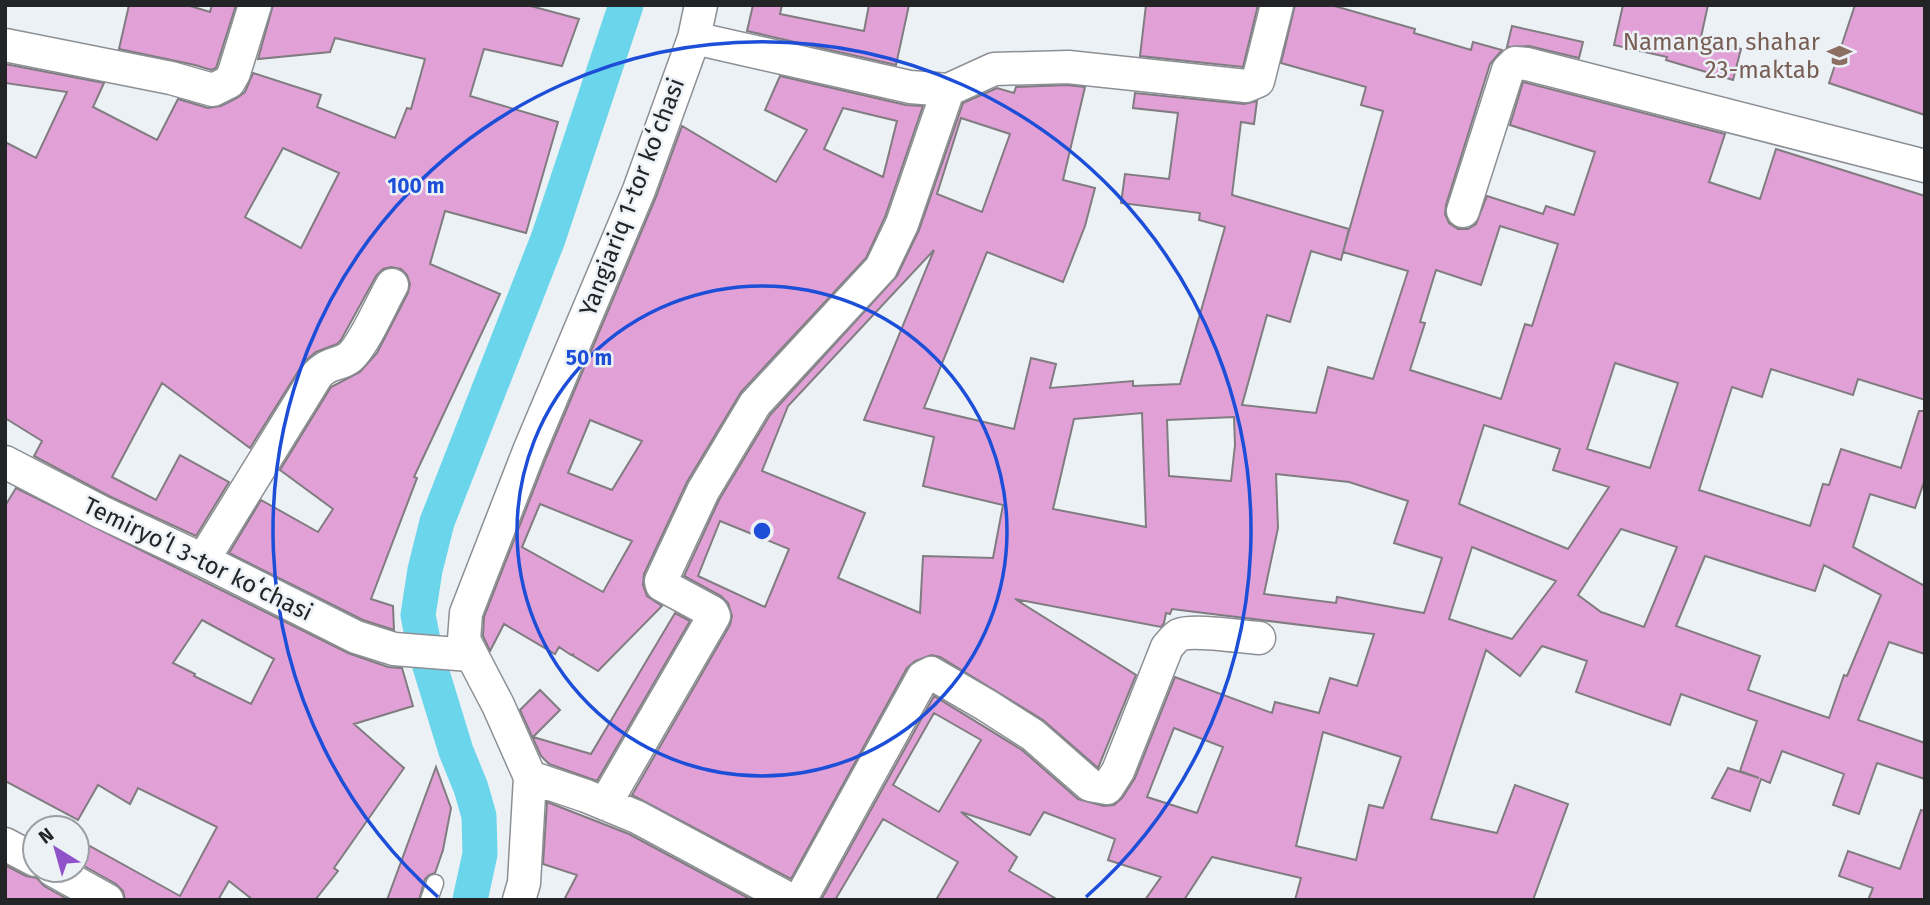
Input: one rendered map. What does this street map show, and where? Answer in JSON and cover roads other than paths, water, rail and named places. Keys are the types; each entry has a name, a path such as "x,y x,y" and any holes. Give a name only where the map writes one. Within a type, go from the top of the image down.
{"street":[{"path":"5,45 171,78 213,90 229,82 234,73 255,5"},
{"name":"Yangiariq 1-tor koʻchasi","path":"519,900 524,883 530,777 498,705 464,655 466,613 529,451 639,190 694,38 701,5"},
{"path":"694,38 910,86 948,90 994,69 1068,67 1251,85 1258,81 1277,5"},
{"path":"1463,211 1508,70 1516,63 1925,166"},
{"path":"604,804 713,616 712,612 662,586 661,581 703,491 755,404 881,268 902,224 948,90"},
{"path":"203,560 317,375 325,366 344,361 354,352 392,285"},
{"name":"Temiryoʻl 3-tor koʻchasi","path":"5,462 356,637 394,649 464,655"},
{"path":"800,900 923,677 931,673 945,680 1033,735 1090,785 1107,788 1118,771 1167,647 1175,639 1191,633 1259,638"},
{"path":"530,777 637,817 791,900"},
{"path":"5,844 21,853"},
{"path":"78,884 107,900"}],"lane":[{"path":"429,900 435,883"}],"waterway":[{"path":"470,900 480,854 479,816 425,650 418,615 425,570 437,522 548,239 626,5"}],"place":[{"name":"Namangan shahar 23-maktab","path":"1840,56"}]}
